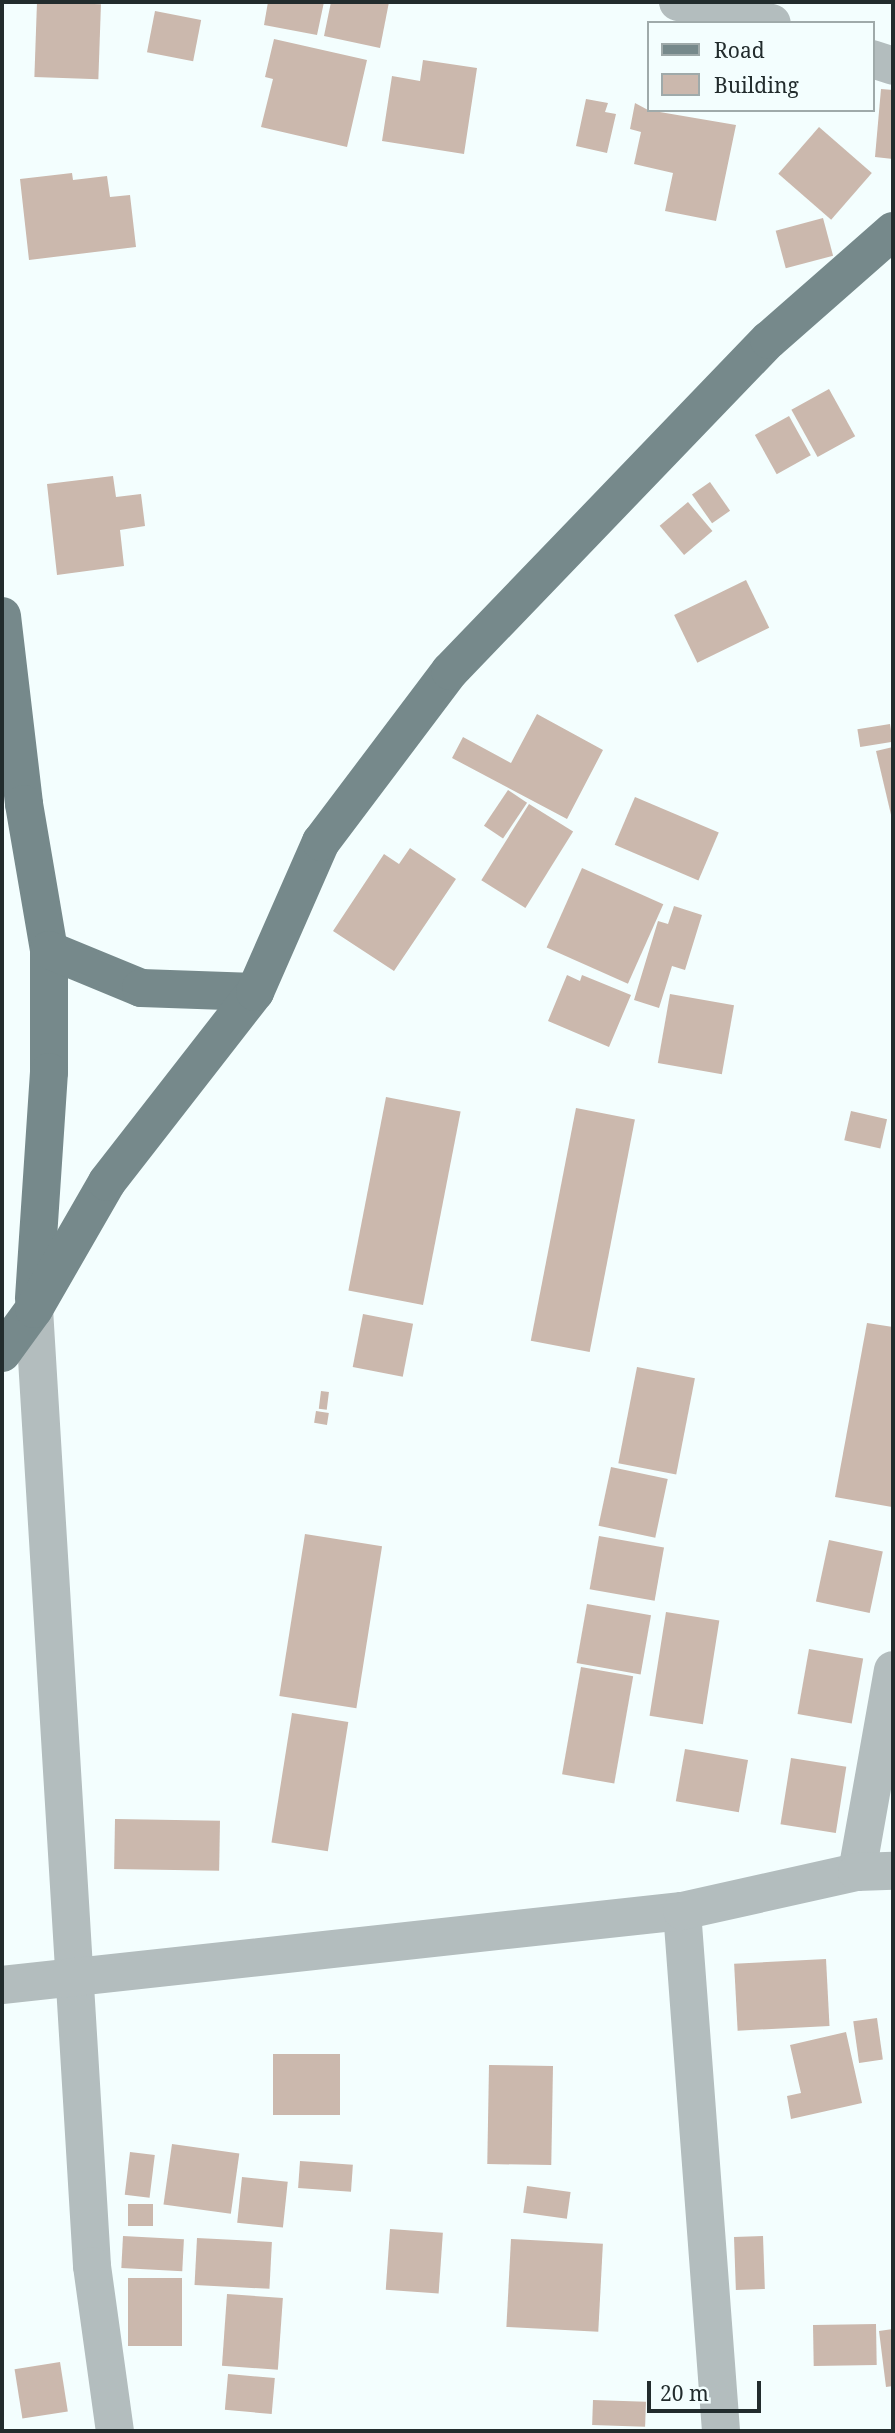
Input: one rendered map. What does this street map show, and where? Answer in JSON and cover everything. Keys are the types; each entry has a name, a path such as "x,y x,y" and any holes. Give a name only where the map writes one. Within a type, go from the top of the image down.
{"main road":[{"path":"2,1353 34,1309 107,1182 255,992 321,842 450,671 769,340 893,231"},
{"path":"2,616 13,805 50,950 49,1072 34,1309"},
{"path":"50,950 141,988 255,992"}],"street":[{"path":"678,2 758,13"},
{"path":"874,60 893,66"},
{"path":"34,1309 92,2266 115,2431"},
{"path":"2,1985 76,1974 682,1911 875,1871 893,1670"},
{"path":"682,1911 721,2431"}],"building":[{"path":"37,2 101,4 98,79 34,77"},
{"path":"268,2 324,2 317,35 264,25"},
{"path":"331,2 389,2 380,48 324,36"},
{"path":"155,11 201,20 193,61 147,52"},
{"path":"274,39 367,60 347,147 261,127 273,79 265,77"},
{"path":"423,60 477,68 464,154 382,141 392,76 420,81"},
{"path":"881,89 893,90 893,159 875,157"},
{"path":"586,99 608,103 605,112 616,114 607,153 576,146"},
{"path":"635,103 646,109 646,112 736,125 716,221 665,211 673,173 634,164 641,132 630,129"},
{"path":"819,127 872,173 831,220 778,174"},
{"path":"72,173 73,180 107,176 110,197 130,195 136,247 29,260 20,179"},
{"path":"823,218 833,256 786,268 776,231"},
{"path":"829,389 855,436 818,457 791,410"},
{"path":"789,416 811,455 777,474 755,435"},
{"path":"113,476 116,497 141,494 145,526 120,530 124,566 57,575 47,484"},
{"path":"710,482 730,511 712,523 692,495"},
{"path":"688,502 712,531 684,555 660,526"},
{"path":"746,580 769,628 697,663 674,615"},
{"path":"537,714 603,750 567,819 452,758 463,737 511,763"},
{"path":"890,724 893,742 860,747 857,729"},
{"path":"893,747 893,819 892,819 876,751"},
{"path":"508,790 527,803 503,839 484,826"},
{"path":"635,797 719,833 698,880 615,845"},
{"path":"529,804 573,832 525,908 481,880"},
{"path":"410,848 456,879 394,971 333,931 384,854 399,864"},
{"path":"582,868 663,904 628,984 547,947"},
{"path":"674,906 702,915 685,970 672,966 659,1008 634,1000 658,921 668,924"},
{"path":"567,975 580,981 582,975 631,995 609,1047 548,1021"},
{"path":"670,994 734,1005 722,1074 658,1063"},
{"path":"386,1097 461,1112 423,1305 348,1290"},
{"path":"576,1108 635,1119 590,1352 531,1341"},
{"path":"851,1111 887,1119 880,1149 844,1140"},
{"path":"363,1314 413,1324 403,1377 353,1367"},
{"path":"867,1323 893,1327 892,1507 835,1497"},
{"path":"637,1367 695,1378 676,1474 618,1463"},
{"path":"321,1391 329,1392 327,1410 319,1409"},
{"path":"316,1411 329,1413 327,1425 314,1423"},
{"path":"611,1467 668,1479 655,1538 599,1526"},
{"path":"305,1534 382,1546 356,1708 279,1696"},
{"path":"599,1536 664,1547 655,1601 590,1589"},
{"path":"829,1540 883,1551 870,1613 816,1602"},
{"path":"587,1604 651,1615 641,1674 577,1663"},
{"path":"666,1612 719,1620 703,1724 650,1716"},
{"path":"809,1649 863,1659 852,1724 798,1714"},
{"path":"581,1667 633,1676 614,1784 562,1774"},
{"path":"292,1713 348,1722 328,1851 272,1842"},
{"path":"685,1749 748,1760 739,1812 676,1801"},
{"path":"791,1758 846,1767 836,1833 781,1824"},
{"path":"115,1819 220,1821 219,1871 114,1869"},
{"path":"826,1959 830,2026 738,2031 734,1964"},
{"path":"877,2018 883,2060 859,2063 853,2021"},
{"path":"846,2032 862,2103 791,2119 787,2096 801,2093 790,2045"},
{"path":"273,2054 340,2054 340,2115 273,2115"},
{"path":"489,2065 553,2066 551,2165 487,2164"},
{"path":"172,2144 239,2153 231,2214 164,2204"},
{"path":"130,2152 155,2155 150,2198 125,2195"},
{"path":"300,2161 353,2165 351,2192 298,2188"},
{"path":"242,2177 288,2182 283,2228 237,2223"},
{"path":"527,2186 571,2192 567,2219 523,2213"},
{"path":"128,2204 153,2204 153,2226 128,2226"},
{"path":"390,2229 443,2233 439,2294 386,2290"},
{"path":"123,2236 184,2239 182,2271 121,2268"},
{"path":"763,2236 765,2289 736,2290 734,2237"},
{"path":"197,2238 272,2242 269,2289 195,2285"},
{"path":"511,2239 603,2244 598,2332 506,2327"},
{"path":"128,2278 182,2278 182,2346 128,2346"},
{"path":"227,2294 283,2298 278,2370 222,2366"},
{"path":"876,2324 877,2365 814,2366 813,2325"},
{"path":"893,2329 893,2386 886,2387 879,2331"},
{"path":"60,2362 68,2411 22,2419 15,2369"},
{"path":"228,2374 275,2378 272,2414 225,2410"},
{"path":"593,2400 646,2402 645,2427 592,2425"}]}
